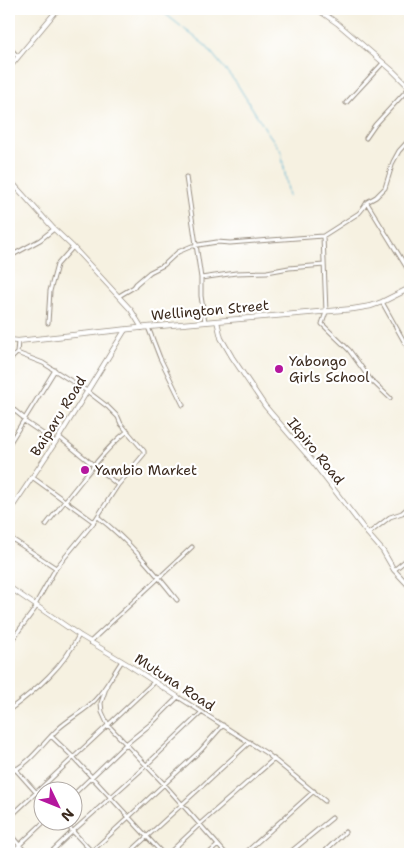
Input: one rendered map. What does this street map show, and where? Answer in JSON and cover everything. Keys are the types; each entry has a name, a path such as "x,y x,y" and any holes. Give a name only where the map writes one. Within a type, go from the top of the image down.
{"main road":[{"name":"Wellington Street","path":"9,340 18,341 148,327 353,309 382,302 410,288"}],"street":[{"path":"9,68 58,9"},
{"path":"316,9 337,23 410,88 375,125 366,138"},
{"path":"9,47 18,57"},
{"path":"346,103 383,63"},
{"path":"118,296 134,287 150,272 164,265 178,252 192,246 217,242 230,243 322,236 358,213 367,202 376,197 385,188 398,151 410,139"},
{"path":"186,177 197,246 205,322"},
{"path":"9,179 131,310 142,328"},
{"path":"367,202 410,273"},
{"path":"9,257 40,240 54,229"},
{"path":"322,236 326,312 322,324 349,350 370,379 390,398"},
{"path":"48,322 50,291 57,266 73,248"},
{"path":"201,278 324,265"},
{"path":"382,302 410,352"},
{"name":"Ikpiro Road","path":"217,321 221,338 265,406 310,457 383,551 394,570 410,587"},
{"path":"148,327 160,358 183,405"},
{"name":"Baiparu Road","path":"9,512 59,437 125,330"},
{"path":"9,361 16,352 18,341"},
{"path":"9,644 36,606 56,568 98,517 118,485 144,454 144,451 108,407 43,362 16,352"},
{"path":"9,444 55,370"},
{"path":"9,406 55,442"},
{"path":"46,525 115,441 128,431"},
{"path":"59,437 118,485"},
{"path":"32,477 94,522"},
{"path":"368,534 390,517 402,513 410,506"},
{"path":"98,517 125,541 177,600"},
{"path":"9,537 56,568"},
{"path":"90,642 192,547"},
{"path":"394,570 410,557"},
{"name":"Mutuna Road","path":"9,587 79,636 155,681 250,742 325,801"},
{"path":"9,710 30,695 51,674 74,646 79,636"},
{"path":"9,773 29,760 58,729 94,701 122,661"},
{"path":"49,780 155,681"},
{"path":"107,684 101,703 102,712 108,725 226,854"},
{"path":"82,786 178,697"},
{"path":"49,854 202,712"},
{"path":"72,832 91,853 201,750 223,725"},
{"path":"51,736 74,758 163,854"},
{"path":"128,854 250,742"},
{"path":"168,854 274,759"},
{"path":"9,762 32,788"},
{"path":"244,854 314,791"},
{"path":"9,818 32,796"},
{"path":"288,854 332,818"},
{"path":"10,854 36,830"},
{"path":"322,854 345,832"},
{"path":"9,834 27,854"},
{"path":"208,854 218,845"}],"waterway":[{"path":"159,9 206,46 237,84 281,151 289,196"}],"place":[{"name":"Yabongo Girls School","path":"279,369"},
{"name":"Yambio Market","path":"85,470"}]}
